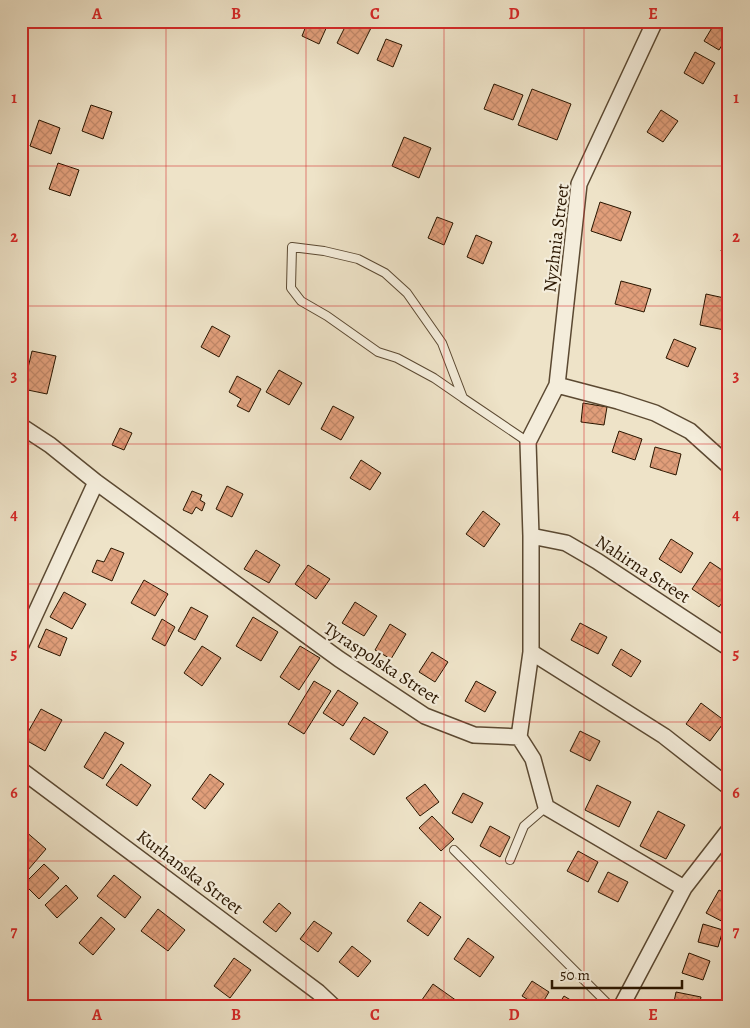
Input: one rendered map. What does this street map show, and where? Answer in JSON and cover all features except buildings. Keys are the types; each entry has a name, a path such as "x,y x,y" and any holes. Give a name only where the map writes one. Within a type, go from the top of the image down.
{"street":[{"name":"Nyzhnia Street","path":"557,385 579,184 655,21"},
{"path":"684,888 546,807 533,759 519,737 531,652 531,536 528,442 557,385 655,413 690,431 729,466"},
{"name":"Tyraspolska Street","path":"21,426 50,445 96,482 339,659 425,716 474,735 519,737"},
{"path":"21,645 96,482"},
{"name":"Nahirna Street","path":"531,536 566,543 597,561 729,648"},
{"path":"531,652 664,736 729,787"},
{"name":"Kurhanska Street","path":"21,770 318,992 334,1007"},
{"path":"621,1007 684,888 729,830"}],"lane":[{"path":"463,398 442,343 407,293 385,273 358,259 324,251 292,247 291,288 300,301 327,316 378,352 397,358 434,378 463,398 528,442"},
{"path":"510,860 524,826 546,807"},
{"path":"454,850 611,1007"}]}
